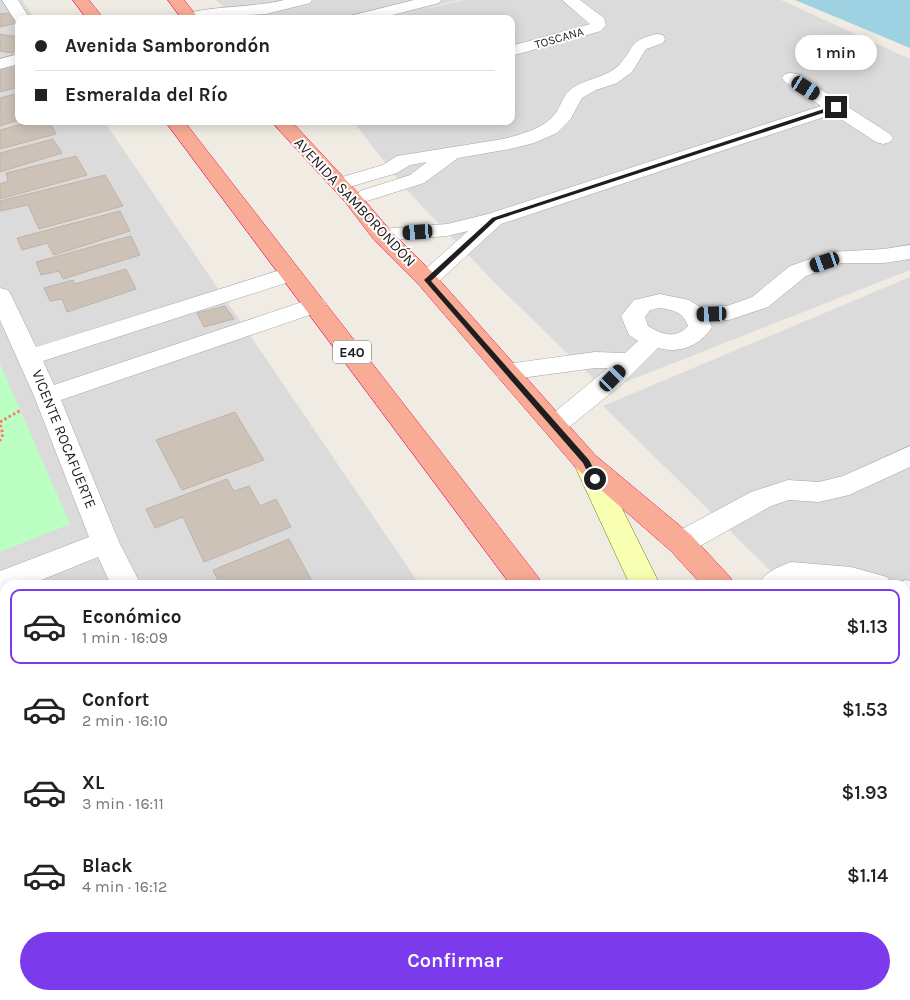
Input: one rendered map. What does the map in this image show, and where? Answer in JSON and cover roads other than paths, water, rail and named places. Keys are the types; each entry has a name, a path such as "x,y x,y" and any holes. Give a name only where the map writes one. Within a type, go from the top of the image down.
{"highway":[{"path":"81,0 93,15"},
{"path":"177,2 188,15"},
{"name":"E40","path":"177,125 524,580"},
{"name":"AVENIDA SAMBORONDÓN","path":"289,125 382,235 427,280 586,462 681,543 715,580"}],"main road":[{"path":"586,462 643,580"}],"street":[{"path":"10,0 19,15"},
{"path":"372,15 433,0"},
{"name":"TOSCANA","path":"515,50 595,28 598,25 598,21 570,0"},
{"path":"177,2 228,5 298,1"},
{"path":"203,15 220,11 266,9 298,1"},
{"path":"346,192 393,177 417,180 454,152 527,140 550,129 563,116 575,95 590,86 611,79 626,68 640,46 657,38"},
{"path":"0,64 15,61"},
{"path":"791,78 883,138"},
{"path":"382,235 437,231 494,219 836,107"},
{"path":"427,280 494,219"},
{"path":"437,231 458,251"},
{"path":"696,314 700,327 692,338 674,343 653,340 637,330 633,316 642,305 660,301 681,304 696,314 729,313 760,302 798,271 839,257 884,256 910,252"},
{"path":"30,357 290,274"},
{"name":"VICENTE ROCAFUERTE","path":"0,295 47,396 105,542 124,580"},
{"path":"47,396 316,305"},
{"path":"554,426 597,389 613,378 653,340"},
{"path":"508,372 595,360 629,361"},
{"path":"574,363 597,389"},
{"path":"681,543 761,499 788,490 819,492 849,485 910,456"},
{"path":"10,580 105,542"},
{"path":"781,580 791,574 795,574 856,580"}],"water":[{"path":"795,0 910,0 910,48"}]}
